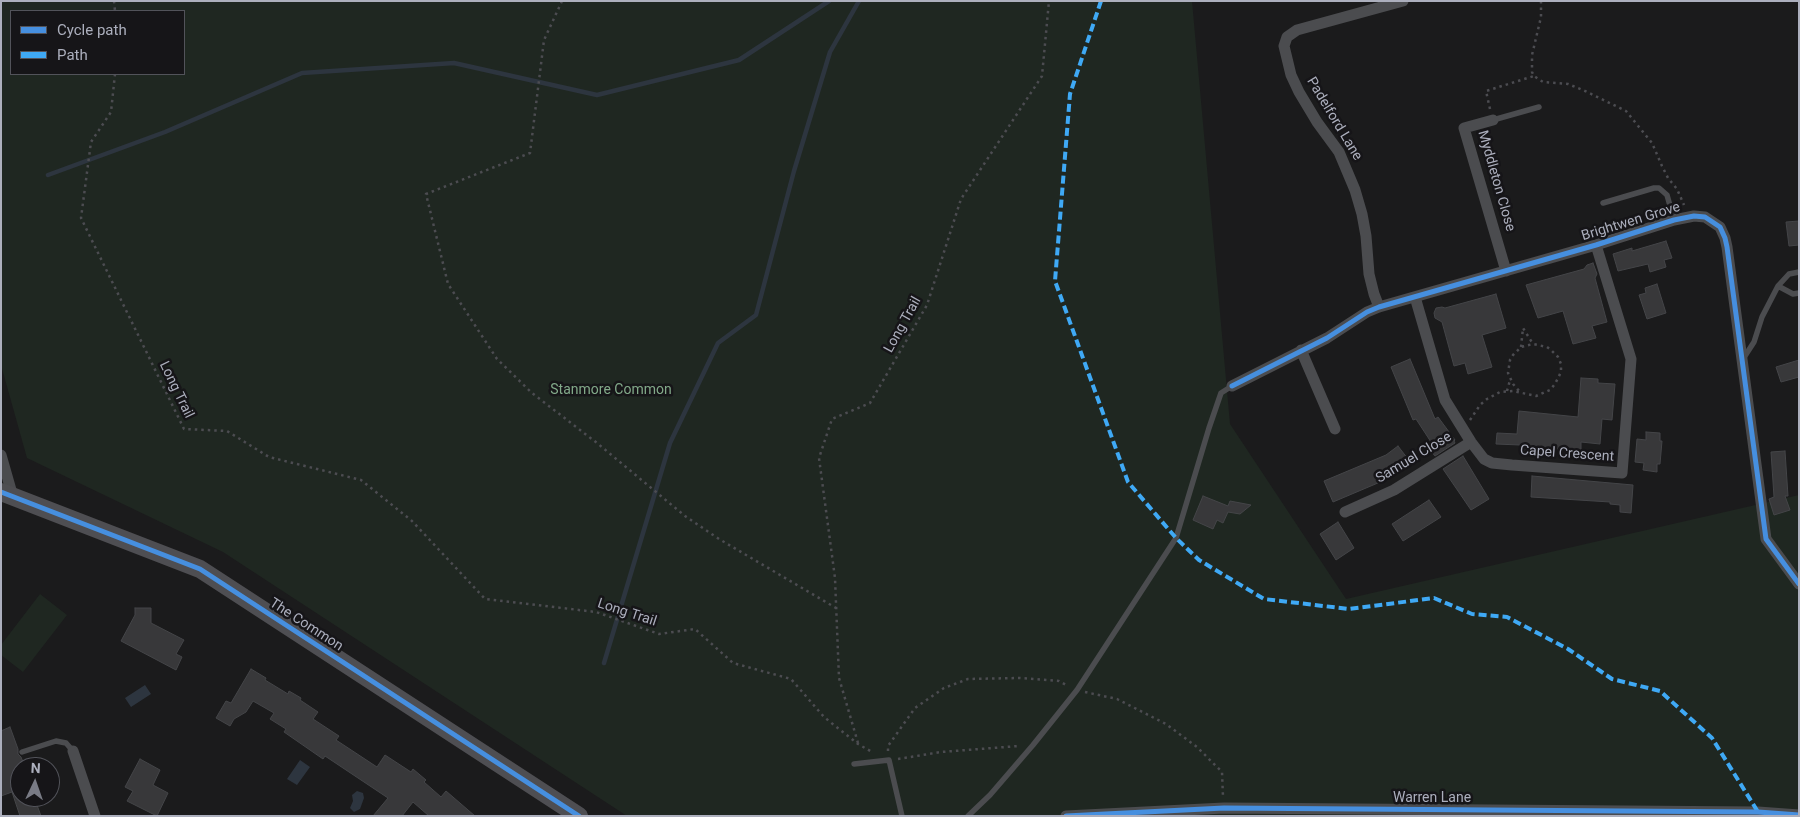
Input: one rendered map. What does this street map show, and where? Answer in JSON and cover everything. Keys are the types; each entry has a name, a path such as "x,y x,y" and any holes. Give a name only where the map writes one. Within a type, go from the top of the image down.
{"main road":[{"name":"The Common","path":"7,494 200,568 579,816"}],"street":[{"name":"Padelford Lane","path":"1379,307 1369,274 1366,236 1355,190 1339,152 1317,122 1299,92 1291,75 1284,46 1287,37 1297,30 1403,1"},
{"name":"Myddleton Close","path":"1493,120 1464,128 1506,271"},
{"name":"Brightwen Grove","path":"1232,386 1327,338 1367,312 1379,307 1596,245 1674,220 1700,216 1720,227 1725,238 1766,539 1799,584"},
{"name":"Capel Crescent","path":"1415,297 1445,400 1461,427 1484,459 1492,463 1622,474 1631,359 1596,245"},
{"path":"1301,350 1336,429"},
{"name":"Samuel Close","path":"1345,512 1394,490 1471,442"},
{"path":"1,455 7,494"},
{"path":"73,751 95,816"},
{"name":"Warren Lane","path":"1066,816 1224,808 1738,812 1799,815"}],"lane":[{"path":"1493,120 1539,107"},
{"path":"1603,202 1648,189 1659,188 1667,195 1674,220"},
{"path":"1742,360 1754,342 1769,301 1778,286 1789,274 1799,272"},
{"path":"1778,286 1793,294 1799,294"},
{"path":"968,816 990,795 1077,690 1176,538 1221,392 1232,386"},
{"path":"22,752 56,741 66,743 73,751"},
{"path":"854,764 889,760 902,816"}],"path":[{"path":"562,1 544,40 530,153 426,194 448,284 497,359 532,393 597,443 684,516 719,539 836,608"},
{"path":"1541,1 1541,17 1532,55 1532,72 1534,76 1543,82 1568,84 1585,90 1626,111 1652,143 1668,178 1680,196 1686,217"},
{"path":"1493,120 1486,91 1534,76"},
{"path":"1521,347 1523,328 1534,344"},
{"path":"1461,427 1470,421 1475,411 1487,399 1507,391 1529,395 1543,394 1550,390 1559,378 1560,364 1558,357 1547,347 1534,344 1521,347 1513,355 1510,360 1508,373 1510,379 1520,392"},
{"path":"1507,391 1510,379"},
{"path":"889,760 942,752 1033,745"}],"green space":[{"name":"Stanmore Common","path":"1,1 1192,1 1230,424 1346,599 1799,495 1799,816 627,816 223,552 27,458 1,365"},
{"path":"40,594 67,615 23,672 1,655 1,645"}],"shaded area":[{"path":"145,685 151,694 131,707 125,698"},
{"path":"300,760 310,767 297,785 287,779"},
{"path":"357,791 363,793 364,798 360,809 354,812 350,808 353,801 352,795"}],"building":[{"path":"1799,221 1799,245 1789,246 1786,222"},
{"path":"1666,241 1672,258 1664,260 1666,267 1650,272 1648,264 1618,271 1613,254 1632,248 1632,251"},
{"path":"1593,263 1597,274 1595,278 1607,322 1592,326 1596,338 1573,344 1563,311 1538,318 1526,285 1584,269 1587,265"},
{"path":"1657,284 1666,313 1647,319 1639,295 1646,293 1645,288"},
{"path":"1496,294 1506,328 1482,335 1492,367 1468,374 1465,363 1454,366 1442,322 1435,318 1434,313 1436,308 1445,308"},
{"path":"1410,359 1435,419 1438,417 1455,440 1455,443 1435,456 1426,445 1431,442 1416,419 1413,420 1391,367"},
{"path":"1799,360 1799,377 1781,382 1776,367"},
{"path":"1581,378 1598,379 1598,383 1615,384 1612,420 1602,419 1600,444 1581,442 1581,451 1536,447 1535,451 1520,450 1520,445 1496,444 1497,433 1517,434 1519,411 1578,417"},
{"path":"1646,432 1660,433 1660,441 1662,441 1660,464 1657,464 1657,472 1643,470 1644,463 1635,462 1637,439 1646,440"},
{"path":"1398,446 1411,463 1392,477 1333,502 1324,481 1386,455"},
{"path":"1785,451 1788,496 1785,496 1790,510 1774,515 1769,499 1774,497 1771,452"},
{"path":"1463,456 1489,499 1471,510 1443,469"},
{"path":"1532,476 1633,485 1631,513 1620,512 1620,505 1610,504 1610,502 1531,497"},
{"path":"1203,496 1228,506 1230,501 1251,505 1240,514 1228,512 1223,523 1217,520 1213,529 1193,520"},
{"path":"1429,500 1441,517 1403,541 1392,524"},
{"path":"1338,522 1354,548 1336,560 1320,534"},
{"path":"135,608 151,608 151,623 184,640 176,654 182,657 176,670 121,641 135,615"},
{"path":"251,669 288,694 289,691 301,698 300,700 318,712 313,719 339,736 336,740 377,767 385,755 411,772 413,769 441,797 446,791 475,816 429,816 413,802 402,816 373,816 388,798 325,756 323,759 284,732 286,729 270,719 274,713 253,701 246,712 234,719 230,726 216,718 226,701 231,703"},
{"path":"10,727 18,754 21,757 10,757 10,793 1,796 1,731"},
{"path":"140,759 160,770 153,785 168,793 157,816 127,801 133,791 125,787"},
{"path":"17,807 38,807 41,816 20,816"}],"waterway":[{"path":"48,175 165,132 302,73 454,63 597,95 739,60 829,1"},
{"path":"604,663 670,443 718,343 756,315 794,171 830,52 859,1"}],"marked path":[{"path":"1101,1 1070,94 1055,281 1128,482 1176,538 1199,560 1264,599 1349,609 1434,598 1472,614 1507,617 1568,649 1612,679 1660,691 1712,738 1758,812"}],"cycle path":[{"path":"1232,386 1327,338 1367,312 1379,307 1596,245 1674,220 1694,216 1705,217 1720,227 1727,247 1766,539 1799,584"},
{"path":"1,492 200,569 579,816"},
{"path":"1066,816 1224,808 1758,812 1799,815"}]}
